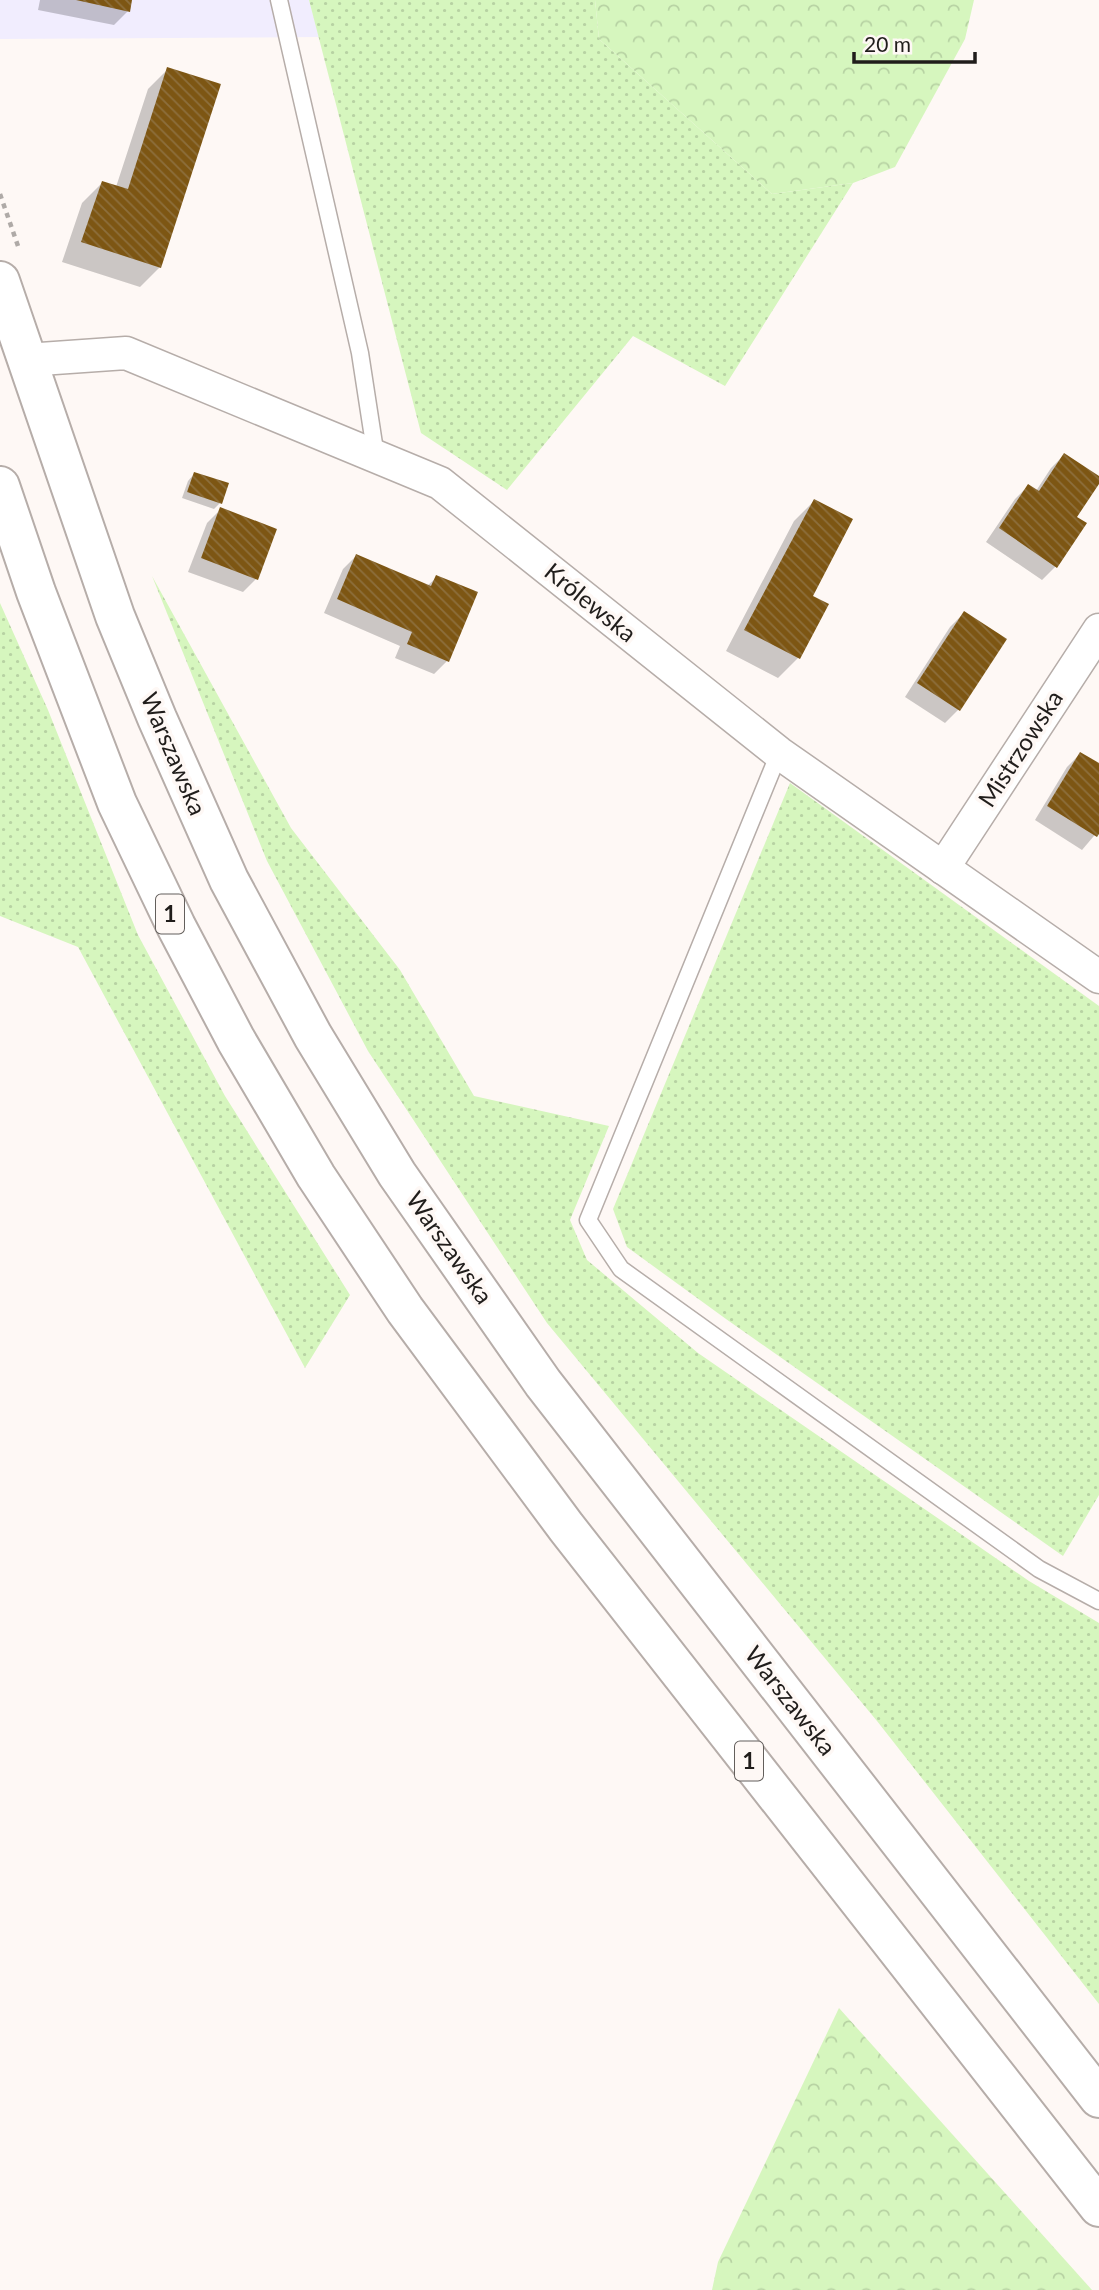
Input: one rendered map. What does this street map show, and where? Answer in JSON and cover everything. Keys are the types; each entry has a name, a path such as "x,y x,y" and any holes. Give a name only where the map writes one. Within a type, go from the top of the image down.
{"main road":[{"name":"Warszawska","path":"0,281 115,616 157,718 229,880 313,1036 383,1151 543,1383 1099,2097"},
{"name":"1","path":"0,486 36,592 117,803 176,926 230,1029 316,1176 405,1310 566,1527 1099,2207"}],"street":[{"name":"Królewska","path":"26,360 126,354 440,483 779,753 1099,977"},
{"name":"Mistrzowska","path":"943,868 1099,630"}],"lane":[{"path":"279,0 360,353 376,457"},
{"path":"779,753 588,1220 621,1269 1039,1569 1099,1601"}],"shaded area":[{"path":"0,0 309,0 319,37 0,39"}],"green space":[{"path":"309,0 595,0 599,39 772,194 853,183 725,386 633,336 507,490 421,433"},
{"path":"595,0 974,0 965,39 895,167 853,183 772,194 599,39"},
{"path":"152,576 291,828 400,970 474,1096 609,1126 570,1220 587,1260 698,1353 1029,1581 1099,1623 1099,2004 877,1721 547,1323 368,1051 267,861"},
{"path":"0,603 48,710 138,935 225,1096 350,1295 305,1368 78,947 0,916"},
{"path":"790,783 1099,1006 1099,1495 1063,1556 627,1247 613,1209"},
{"path":"839,2008 1092,2290 712,2290 718,2262"}],"building":[{"path":"76,0 132,0 130,12"},
{"path":"167,67 221,84 161,268 81,242 102,181 128,189"},
{"path":"1064,453 1099,476 1099,484 1077,517 1087,523 1057,568 999,528 1028,484 1039,491"},
{"path":"194,472 229,483 222,504 187,492"},
{"path":"814,499 853,519 813,596 829,604 800,659 744,630"},
{"path":"220,507 277,529 258,580 201,558"},
{"path":"356,554 431,586 436,575 478,592 449,662 407,644 412,632 337,599"},
{"path":"964,611 1007,639 960,711 917,683"},
{"path":"1080,752 1099,763 1097,837 1047,806"}]}
